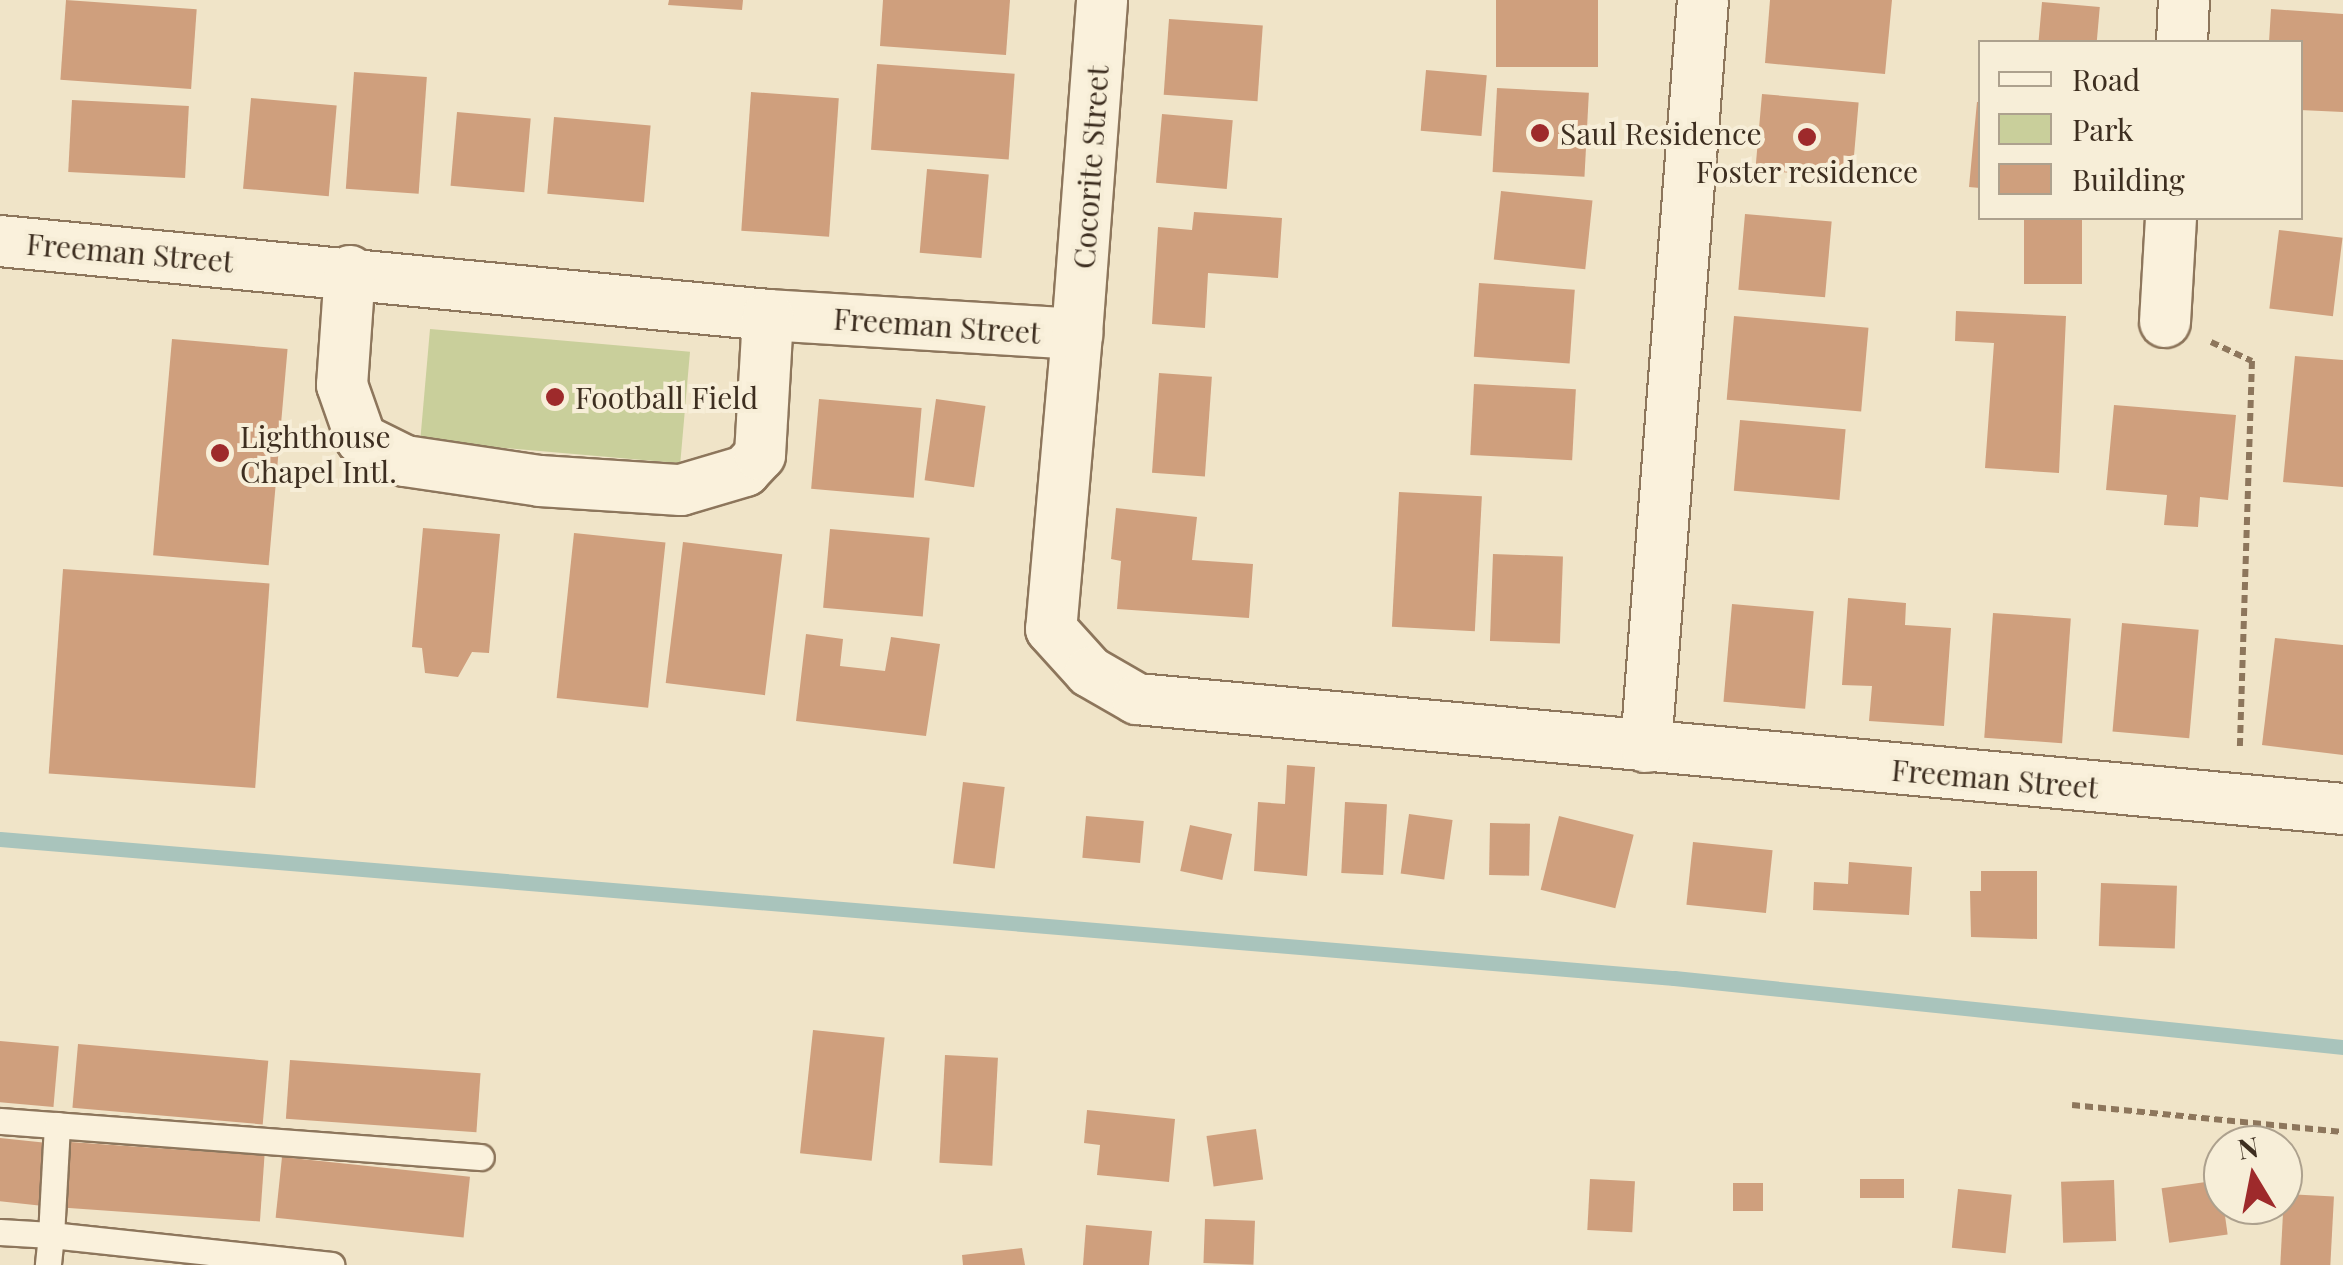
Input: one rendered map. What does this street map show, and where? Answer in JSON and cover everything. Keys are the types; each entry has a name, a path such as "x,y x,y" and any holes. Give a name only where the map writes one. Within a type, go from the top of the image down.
{"street":[{"name":"Cocorite Street","path":"1077,334 1102,0"},
{"path":"1646,747 1702,0"},
{"path":"2182,40 2184,0"},
{"path":"2165,322 2172,220"},
{"name":"Freeman Street","path":"0,241 350,271 768,315 1077,334 1051,629 1090,672 1138,699 2343,808"},
{"path":"350,271 342,385 361,440 405,461 540,481 680,490 745,471 760,455 768,315"}],"lane":[{"path":"0,1121 480,1157"},
{"path":"48,1265 57,1125"},
{"path":"0,1232 331,1265"}],"path":[{"path":"2165,322 2252,360 2238,799"},
{"path":"2072,1105 2343,1132"}],"green space":[{"name":"Football Field","path":"430,329 690,352 680,463 420,441"}],"building":[{"path":"66,0 197,9 191,89 60,80"},
{"path":"669,0 743,0 742,10 668,5"},
{"path":"883,0 1010,0 1006,55 880,46"},
{"path":"1496,0 1598,0 1598,67 1496,67"},
{"path":"1770,0 1892,0 1885,74 1765,63"},
{"path":"2042,2 2100,7 2097,40 2039,40"},
{"path":"2271,9 2343,14 2343,112 2303,110 2303,40 2269,40"},
{"path":"1169,19 1263,26 1257,101 1164,95"},
{"path":"877,64 1015,74 1009,159 871,150"},
{"path":"1426,70 1487,75 1481,136 1421,131"},
{"path":"354,72 427,77 419,194 346,189"},
{"name":"Saul Residence","path":"1497,88 1589,93 1584,177 1493,172"},
{"path":"751,92 839,98 829,237 741,231"},
{"name":"Foster residence","path":"1762,94 1859,102 1852,178 1755,170"},
{"path":"251,98 337,105 329,196 243,189"},
{"path":"72,100 189,106 185,178 68,172"},
{"path":"1977,102 1978,102 1978,188 1969,187"},
{"path":"457,112 531,118 524,192 451,186"},
{"path":"1162,114 1233,120 1227,189 1156,183"},
{"path":"554,117 651,125 644,202 547,194"},
{"path":"927,169 989,174 981,258 920,253"},
{"path":"1501,191 1592,201 1585,269 1494,260"},
{"path":"1194,212 1282,218 1278,278 1208,273 1205,328 1152,324 1158,227 1192,230"},
{"path":"1745,214 1832,222 1825,297 1738,290"},
{"path":"2024,220 2082,220 2082,284 2024,284"},
{"path":"2279,230 2343,238 2333,316 2269,308"},
{"path":"1479,283 1575,290 1570,364 1474,357"},
{"path":"1956,311 2066,316 2059,473 1985,468 1994,343 1955,341"},
{"path":"1734,316 1868,328 1861,411 1727,400"},
{"name":"Lighthouse Chapel Intl.","path":"172,339 288,349 269,565 153,555"},
{"path":"2295,356 2343,360 2343,487 2283,482"},
{"path":"1159,373 1212,377 1205,476 1152,473"},
{"path":"1474,384 1576,389 1572,460 1470,455"},
{"path":"819,399 922,408 914,498 811,489"},
{"path":"936,399 986,406 974,487 925,480"},
{"path":"2114,405 2236,415 2228,500 2200,497 2198,527 2164,525 2167,495 2106,490"},
{"path":"1740,420 1846,429 1839,500 1734,491"},
{"path":"1399,492 1482,496 1475,631 1392,627"},
{"path":"1116,508 1197,517 1192,560 1253,564 1249,618 1117,609 1121,561 1111,559"},
{"path":"423,528 500,534 489,653 472,652 458,677 425,673 422,648 412,647"},
{"path":"830,529 930,538 923,616 823,608"},
{"path":"574,533 665,543 648,708 557,698"},
{"path":"683,542 782,554 765,695 666,683"},
{"path":"1493,554 1563,556 1560,643 1490,641"},
{"path":"63,569 269,583 255,788 49,774"},
{"path":"1848,598 1906,603 1905,625 1951,628 1944,726 1869,721 1872,686 1842,685"},
{"path":"1732,604 1814,611 1805,709 1723,702"},
{"path":"1993,613 2071,618 2062,743 1984,738"},
{"path":"2122,623 2199,630 2189,738 2113,732"},
{"path":"806,634 843,639 840,666 885,671 891,637 940,644 926,736 796,721"},
{"path":"2275,638 2343,645 2343,755 2262,745"},
{"path":"1287,765 1315,767 1307,876 1254,871 1258,802 1285,804"},
{"path":"963,782 1005,787 995,869 953,863"},
{"path":"1345,802 1387,804 1383,875 1341,873"},
{"path":"1409,814 1453,820 1444,880 1401,873"},
{"path":"1086,816 1144,821 1140,863 1082,858"},
{"path":"1559,816 1634,835 1615,908 1541,890"},
{"path":"1490,823 1530,824 1529,876 1489,875"},
{"path":"1190,825 1232,834 1222,880 1180,871"},
{"path":"1693,842 1773,850 1766,913 1686,905"},
{"path":"1849,862 1912,867 1909,915 1813,910 1814,882 1848,884"},
{"path":"1981,871 2037,871 2037,939 1971,937 1970,891 1981,891"},
{"path":"2101,883 2177,886 2175,949 2099,946"},
{"path":"813,1030 885,1038 872,1161 800,1153"},
{"path":"0,1041 59,1046 53,1107 0,1102"},
{"path":"78,1044 268,1061 263,1124 72,1108"},
{"path":"945,1055 998,1058 992,1166 939,1163"},
{"path":"290,1060 481,1073 476,1132 286,1119"},
{"path":"1087,1110 1175,1119 1169,1182 1097,1175 1100,1145 1084,1143"},
{"path":"1256,1129 1263,1180 1214,1186 1206,1136"},
{"path":"0,1138 48,1143 41,1206 0,1201"},
{"path":"70,1142 265,1156 260,1221 65,1208"},
{"path":"282,1157 470,1177 464,1237 276,1218"},
{"path":"1590,1179 1635,1181 1632,1232 1587,1230"},
{"path":"1860,1179 1904,1179 1904,1198 1860,1198"},
{"path":"2114,1180 2116,1241 2063,1243 2061,1182"},
{"path":"2203,1182 2203,1225 2226,1225 2228,1234 2169,1243 2162,1188"},
{"path":"1733,1183 1763,1183 1763,1211 1733,1211"},
{"path":"1958,1189 2012,1195 2006,1253 1952,1248"},
{"path":"2303,1195 2334,1197 2330,1265 2280,1265 2282,1225 2303,1225"},
{"path":"1205,1219 1255,1221 1253,1265 1203,1263"},
{"path":"1086,1225 1152,1231 1149,1265 1083,1265"},
{"path":"1022,1248 1025,1265 963,1265 962,1255"}],"waterway":[{"path":"0,839 1674,978 2343,1047"}],"place":[{"name":"Saul Residence","path":"1540,133"},
{"name":"Foster residence","path":"1807,137"},
{"name":"Football Field","path":"555,397"},
{"name":"Lighthouse Chapel Intl.","path":"220,453"}]}
